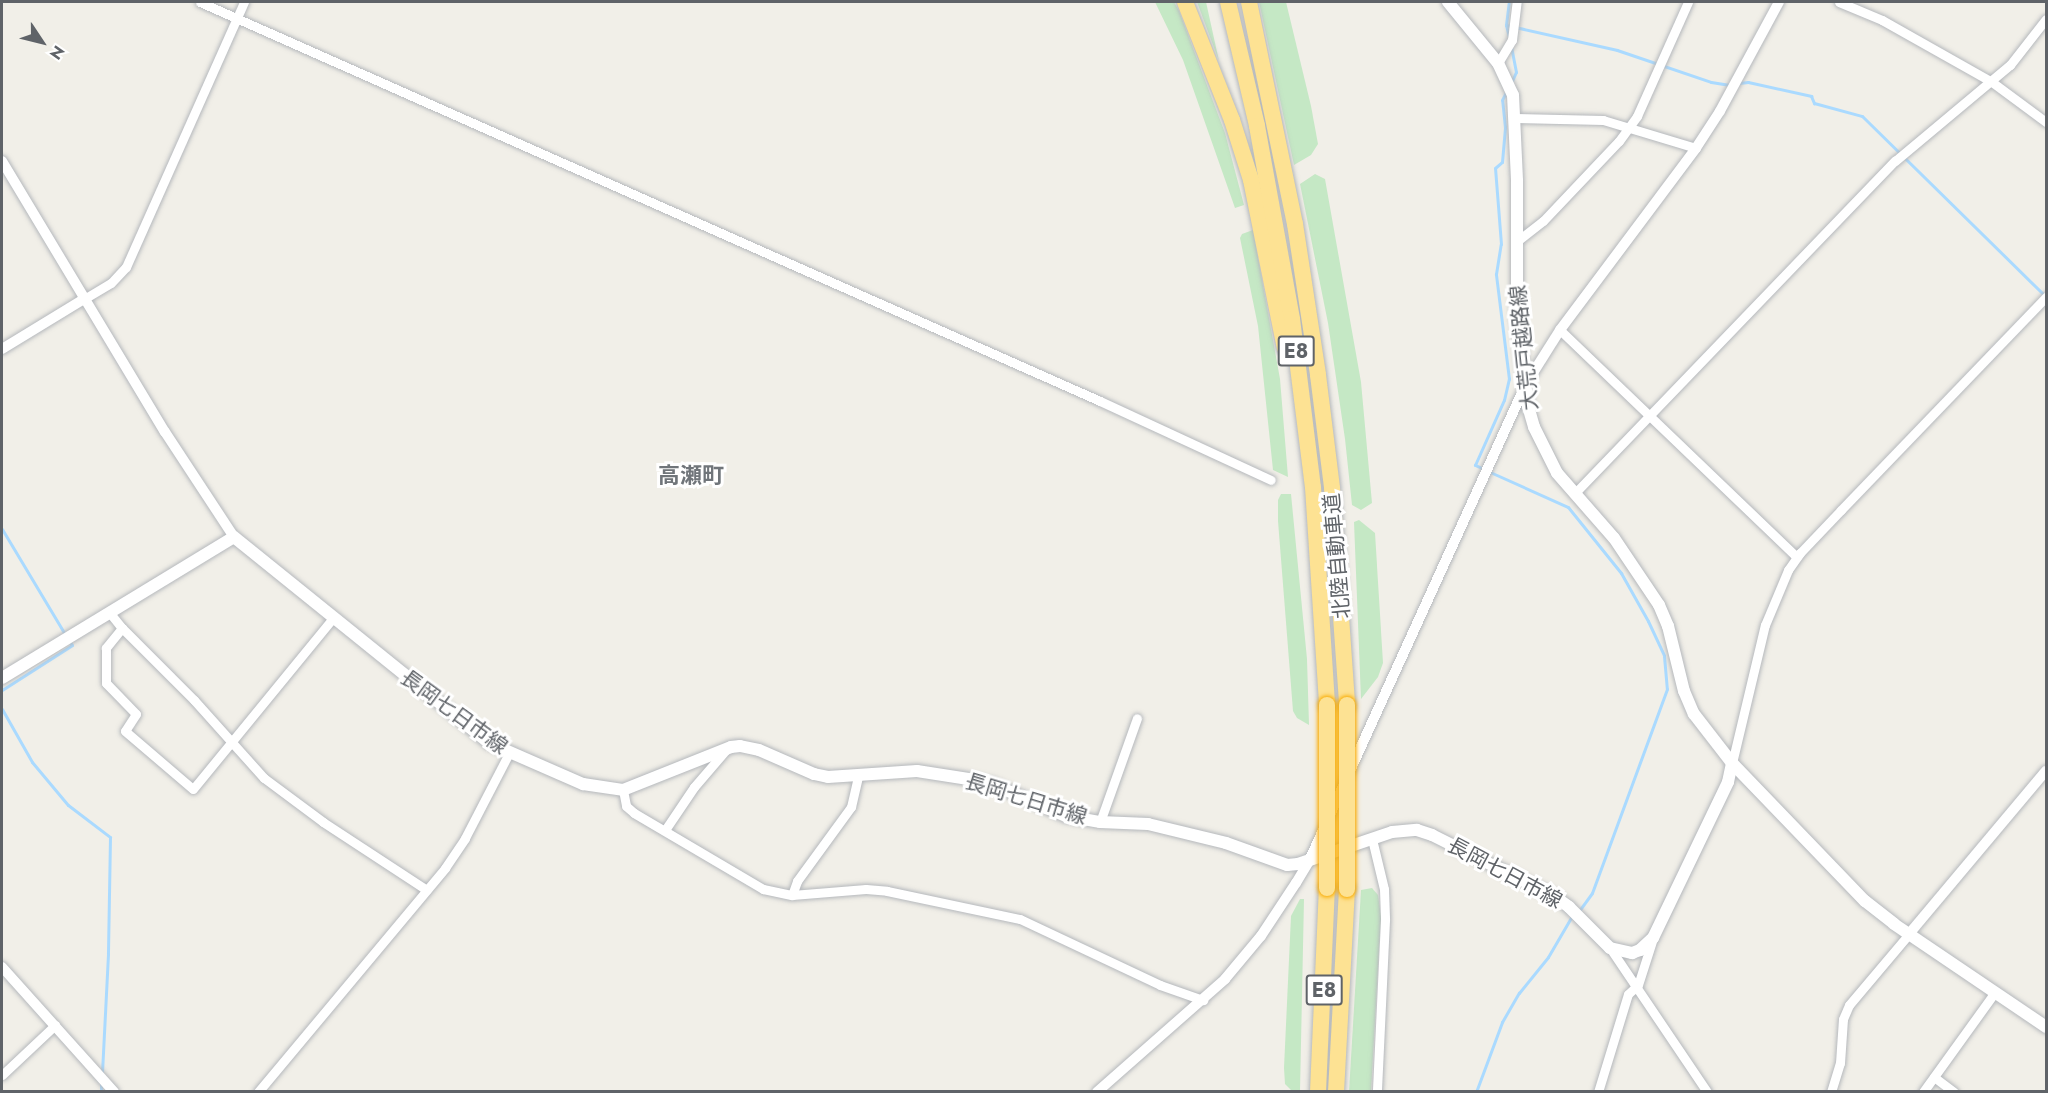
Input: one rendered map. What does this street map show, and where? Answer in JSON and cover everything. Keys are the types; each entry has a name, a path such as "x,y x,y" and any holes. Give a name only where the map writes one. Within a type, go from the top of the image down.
{"highway":[{"name":"北陸自動車道","path":"1185,2 1232,120 1251,180 1296,409 1320,572"},
{"name":"北陸自動車道","path":"1228,2 1257,126 1292,319 1307,432 1320,572 1327,705 1327,888 1318,1092"},
{"name":"北陸自動車道","path":"1248,2 1295,224 1318,375 1335,520 1347,705 1347,889 1344,979 1336,1092"}],"main road":[{"name":"大荒戸越路線","path":"1448,2 1498,63 1511,87 1516,118 1516,317 1528,406 1539,440 1557,473 1614,538 1659,604 1668,626 1688,703 1700,724 1732,763 1848,885 1909,934 2046,1027"},
{"path":"2,678 234,537"},
{"name":"長岡七日市線","path":"234,537 489,742 509,753 583,784 623,790 740,746 759,750 814,774 828,777 917,771 992,784 1066,816 1100,822 1148,824 1226,843 1287,865 1309,861 1404,830 1432,835 1554,896 1569,907 1610,948"},
{"path":"1610,948 1632,953 1640,950 1653,939 1728,782 1732,763"}],"street":[{"path":"200,2 1100,401 1270,480"},
{"path":"2,349 111,283 126,267 244,2"},
{"path":"1498,63 1512,40 1517,2"},
{"path":"1516,242 1543,221 1619,141 1637,116 1688,2"},
{"path":"1097,1092 1203,1000 1242,960 1275,915 1309,861 1526,384 1560,330 1720,111 1779,2"},
{"path":"1839,2 1882,20 1992,82 2046,122"},
{"path":"1574,494 1907,149 1992,82 2023,51 2046,19"},
{"path":"1516,118 1580,117 1628,126 1695,148"},
{"path":"2,161 165,432 234,537"},
{"path":"1732,763 1765,624 1774,597 1797,557 2046,297"},
{"path":"1560,330 1797,557"},
{"path":"109,612 194,700 264,778 301,806 427,890"},
{"path":"122,628 106,648 106,683 136,714 125,731 193,789 333,618"},
{"path":"1100,822 1137,718"},
{"path":"665,830 694,787 726,750"},
{"path":"258,1092 427,890 465,838 509,753"},
{"path":"1831,1092 1840,1063 1843,1019 1849,1005 2046,771"},
{"path":"792,895 797,881 850,807 858,776"},
{"path":"623,790 626,806 763,889 792,895 866,889 887,891 1020,919 1160,985 1203,1000"},
{"path":"1372,839 1384,890 1386,920 1377,1092"},
{"path":"1598,1092 1628,994 1638,985 1653,939"},
{"path":"1610,948 1638,985 1707,1092"},
{"path":"2,967 114,1092"},
{"path":"1923,1092 1995,992"},
{"path":"2,1075 55,1025"},
{"path":"1934,1077 1954,1092"}],"green space":[{"path":"1155,2 1174,2 1179,11 1225,133 1244,205 1235,208 1183,60"},
{"path":"1197,2 1206,2 1219,61"},
{"path":"1259,2 1286,2 1311,106 1318,144 1311,155 1294,165"},
{"path":"1315,174 1325,179 1361,382 1372,503 1361,510 1352,505 1328,323 1300,184"},
{"path":"1253,230 1280,379 1288,477 1273,470 1258,326 1240,238 1242,234"},
{"path":"1281,494 1291,494 1307,659 1309,725 1297,718 1293,711 1278,521 1278,500"},
{"path":"1359,520 1375,533 1383,663 1378,677 1361,699 1354,522"},
{"path":"1372,888 1378,895 1381,916 1371,1091 1349,1092 1361,890"},
{"path":"1300,899 1304,899 1300,1091 1293,1092 1285,1084 1284,1068 1291,916"}],"waterway":[{"path":"1509,2 1506,25 1509,37"},
{"path":"1506,25 1617,50 1711,82 1730,85"},
{"path":"1511,47 1516,72 1511,83"},
{"path":"1739,83 1748,82 1811,96 1814,103 1862,116 2044,295"},
{"path":"1484,469 1475,465 1504,400 1509,379 1496,274 1501,244 1495,168 1502,162 1505,127 1502,100 1506,92"},
{"path":"1490,472 1568,507 1621,573 1648,621 1664,656 1667,689 1592,893 1578,912"},
{"path":"2,529 66,636"},
{"path":"2,690 72,645 69,641"},
{"path":"2,709 32,762 68,805 110,837 108,954 102,1074"},
{"path":"1476,1092 1502,1022 1519,993 1548,957 1572,916"},
{"path":"101,1083 101,1092"}],"district":[{"name":"高瀬町","path":"691,476"}]}
